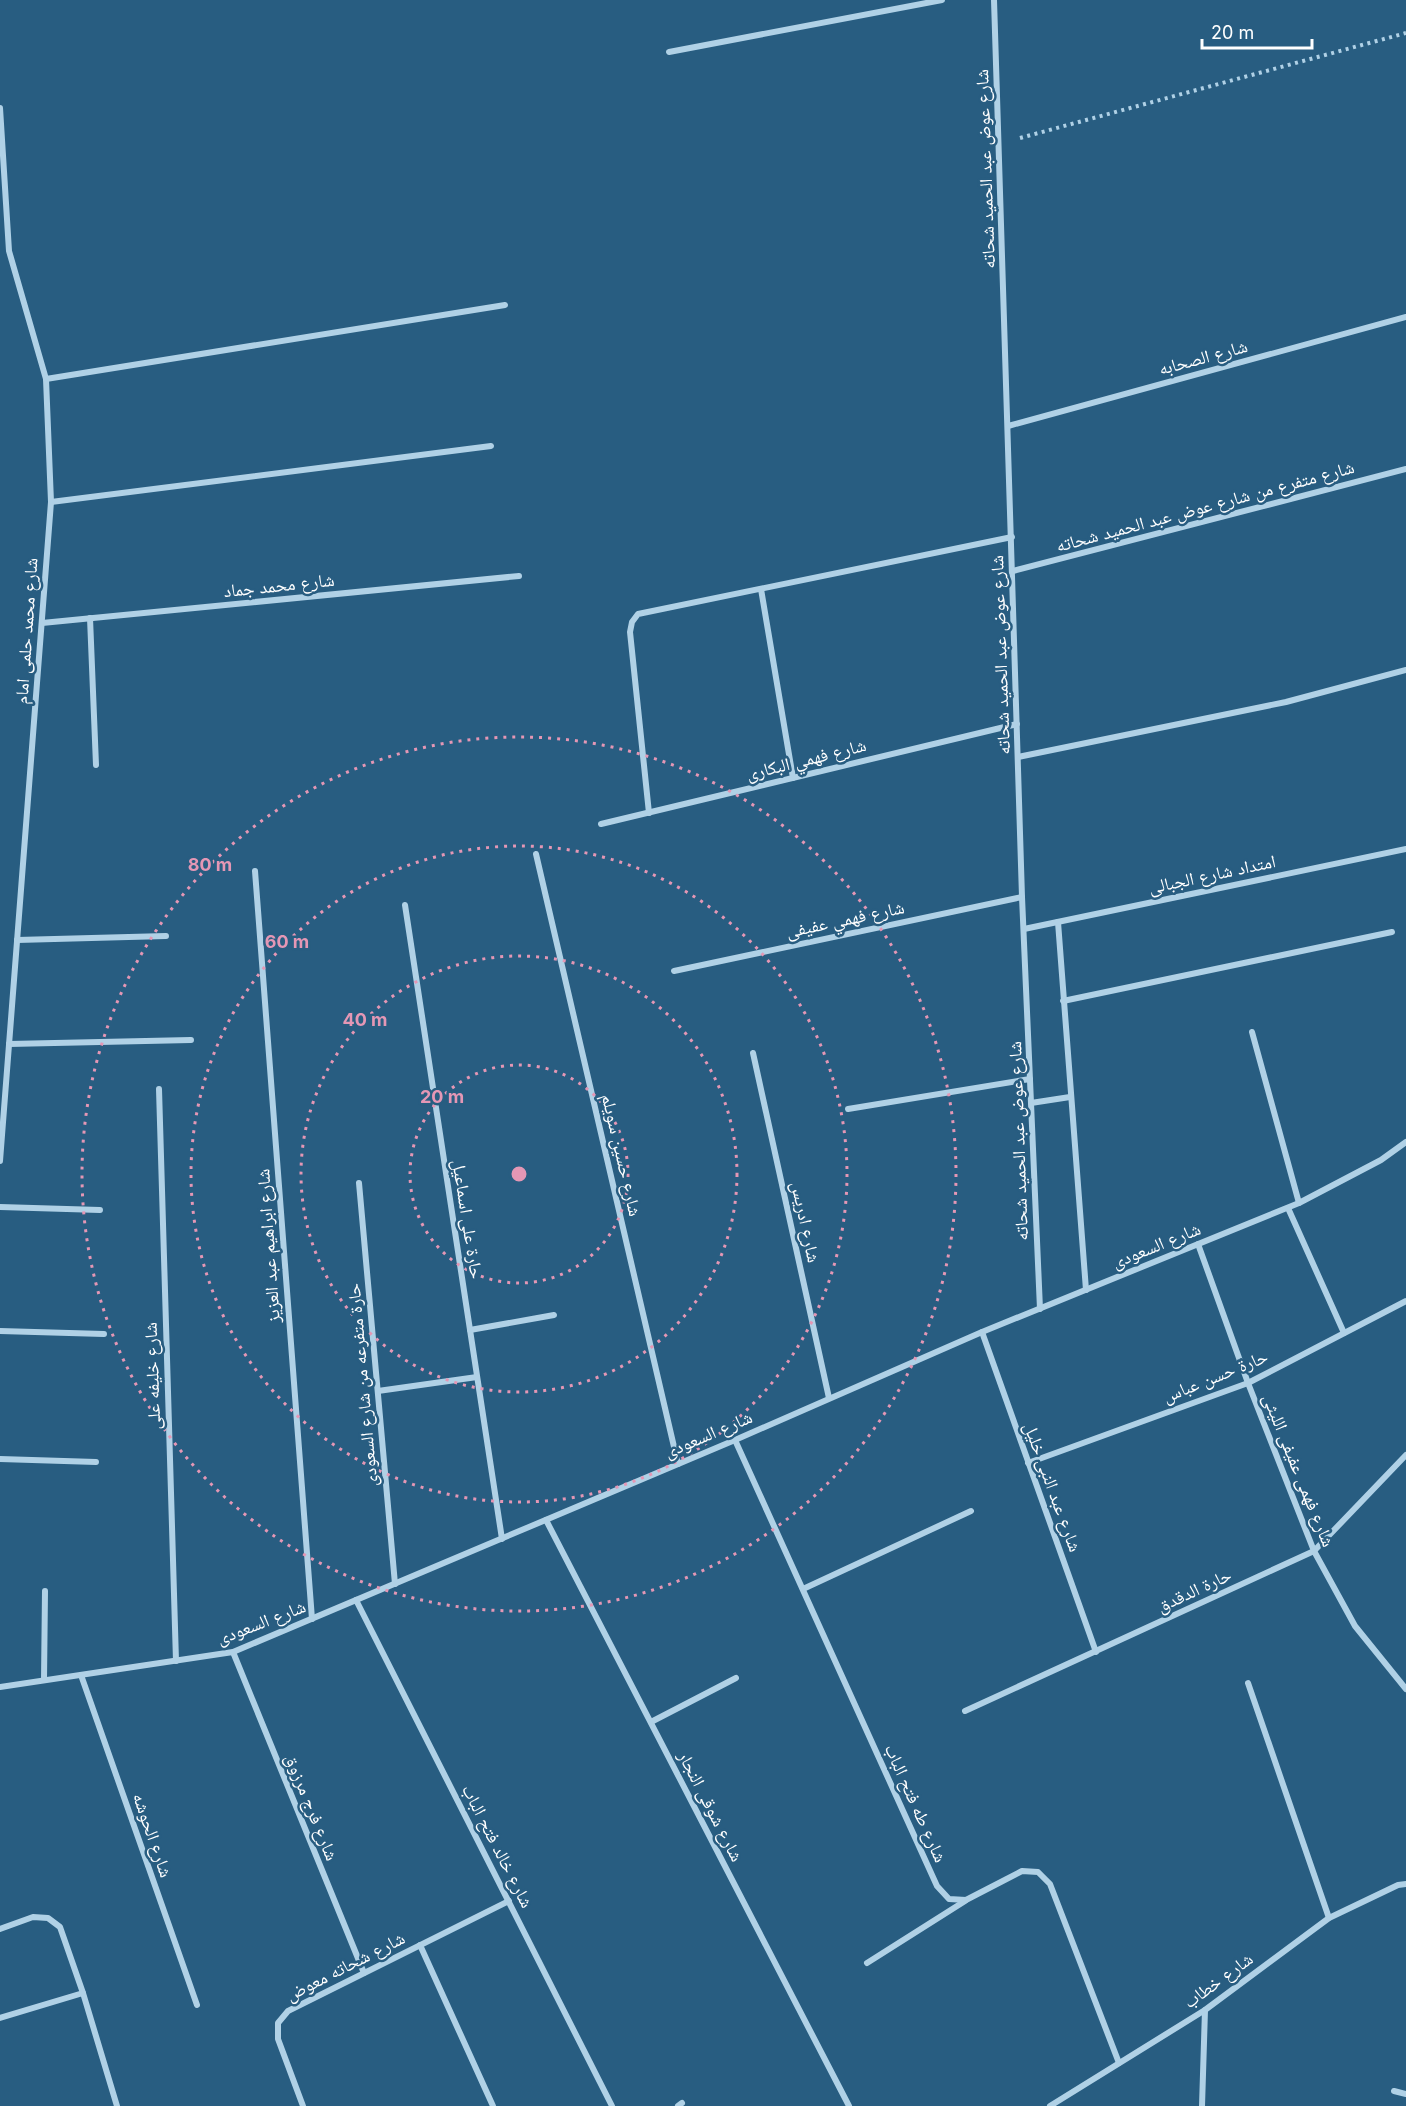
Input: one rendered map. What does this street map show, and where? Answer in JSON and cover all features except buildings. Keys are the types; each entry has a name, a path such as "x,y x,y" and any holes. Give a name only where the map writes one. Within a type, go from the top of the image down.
{"street":[{"path":"669,52 942,0"},
{"name":"شارع عوض عبد الحميد شحاته","path":"994,0 1022,897 1040,1309"},
{"name":"شارع محمد حلمى امام","path":"0,108 9,251 46,380 51,502 9,1044 3,1080 0,1161"},
{"path":"0,250 9,251"},
{"path":"46,380 505,305"},
{"name":"شارع الصحابه","path":"1008,426 1406,317"},
{"path":"51,502 491,446"},
{"name":"شارع متفرع من شارع عوض عبد الحميد شحاته","path":"1012,571 1406,469"},
{"path":"649,813 630,632 632,622 638,614 1012,537"},
{"name":"شارع محمد جماد","path":"42,623 519,576"},
{"path":"761,589 793,778"},
{"path":"90,618 96,765"},
{"path":"1018,757 1286,702 1406,670"},
{"name":"شارع فهمي البكارى","path":"601,824 1017,724"},
{"name":"امتداد شارع الجبالى","path":"1024,929 1406,849"},
{"name":"شارع حسين سويلم","path":"536,854 678,1464"},
{"name":"شارع ابراهيم عبد العزيز","path":"255,871 312,1619"},
{"name":"شارع فهمي عفيفى","path":"674,971 1022,897"},
{"name":"حارة على اسماعيل","path":"405,905 502,1539"},
{"path":"1058,922 1086,1290"},
{"path":"1063,1001 1392,932"},
{"path":"17,940 166,936"},
{"path":"1252,1032 1299,1203"},
{"path":"9,1044 191,1040"},
{"name":"شارع ادريس","path":"753,1053 829,1398"},
{"path":"849,1109 1030,1079"},
{"name":"شارع خليفه على","path":"159,1089 176,1661"},
{"path":"1031,1103 1071,1098"},
{"name":"شارع السعودى","path":"0,1687 233,1652 735,1440 982,1332 1288,1208 1381,1160 1406,1142"},
{"name":"حارة متفرعه من شارع السعودى","path":"359,1183 395,1584"},
{"path":"0,1207 100,1210"},
{"path":"1288,1208 1344,1333"},
{"name":"شارع فهمى عفيفى الليثى","path":"1198,1244 1248,1383 1314,1551 1355,1626 1406,1689"},
{"name":"حارة حسن عباس","path":"1028,1463 1248,1383 1406,1301"},
{"path":"470,1330 554,1315"},
{"path":"0,1330 104,1334"},
{"name":"شارع عبد النبى خليل","path":"982,1332 1096,1653"},
{"path":"378,1391 477,1377"},
{"name":"شارع طه فتح الباب","path":"735,1440 937,1886 949,1899 966,1900"},
{"name":"حارة الدقدق","path":"966,1711 1314,1551 1406,1455"},
{"path":"0,1459 96,1462"},
{"path":"803,1589 971,1511"},
{"name":"شارع شوقى النجار","path":"546,1520 849,2106"},
{"path":"44,1680 45,1591"},
{"name":"شارع خالد فتح الباب","path":"356,1600 612,2106"},
{"name":"شارع فرج مرزوق","path":"233,1652 363,1973"},
{"name":"شارع الحوشه","path":"81,1675 197,2006"},
{"path":"651,1722 736,1677"},
{"path":"1248,1683 1329,1918"},
{"path":"867,1963 966,1900 1022,1871 1038,1872 1050,1884 1119,2063"},
{"name":"شارع خطاب","path":"1050,2106 1204,2010 1329,1918 1406,1884"},
{"name":"شارع شحاته معوض","path":"303,2106 278,2039 278,2023 288,2011 508,1901"},
{"path":"0,1929 33,1917 48,1918 60,1927 83,1993 117,2106"},
{"path":"420,1945 493,2106"},
{"path":"0,2018 83,1993"},
{"path":"1202,2106 1204,2010"},
{"path":"1395,2091 1406,2094"}],"path":[{"path":"999,144 1406,33"}]}
